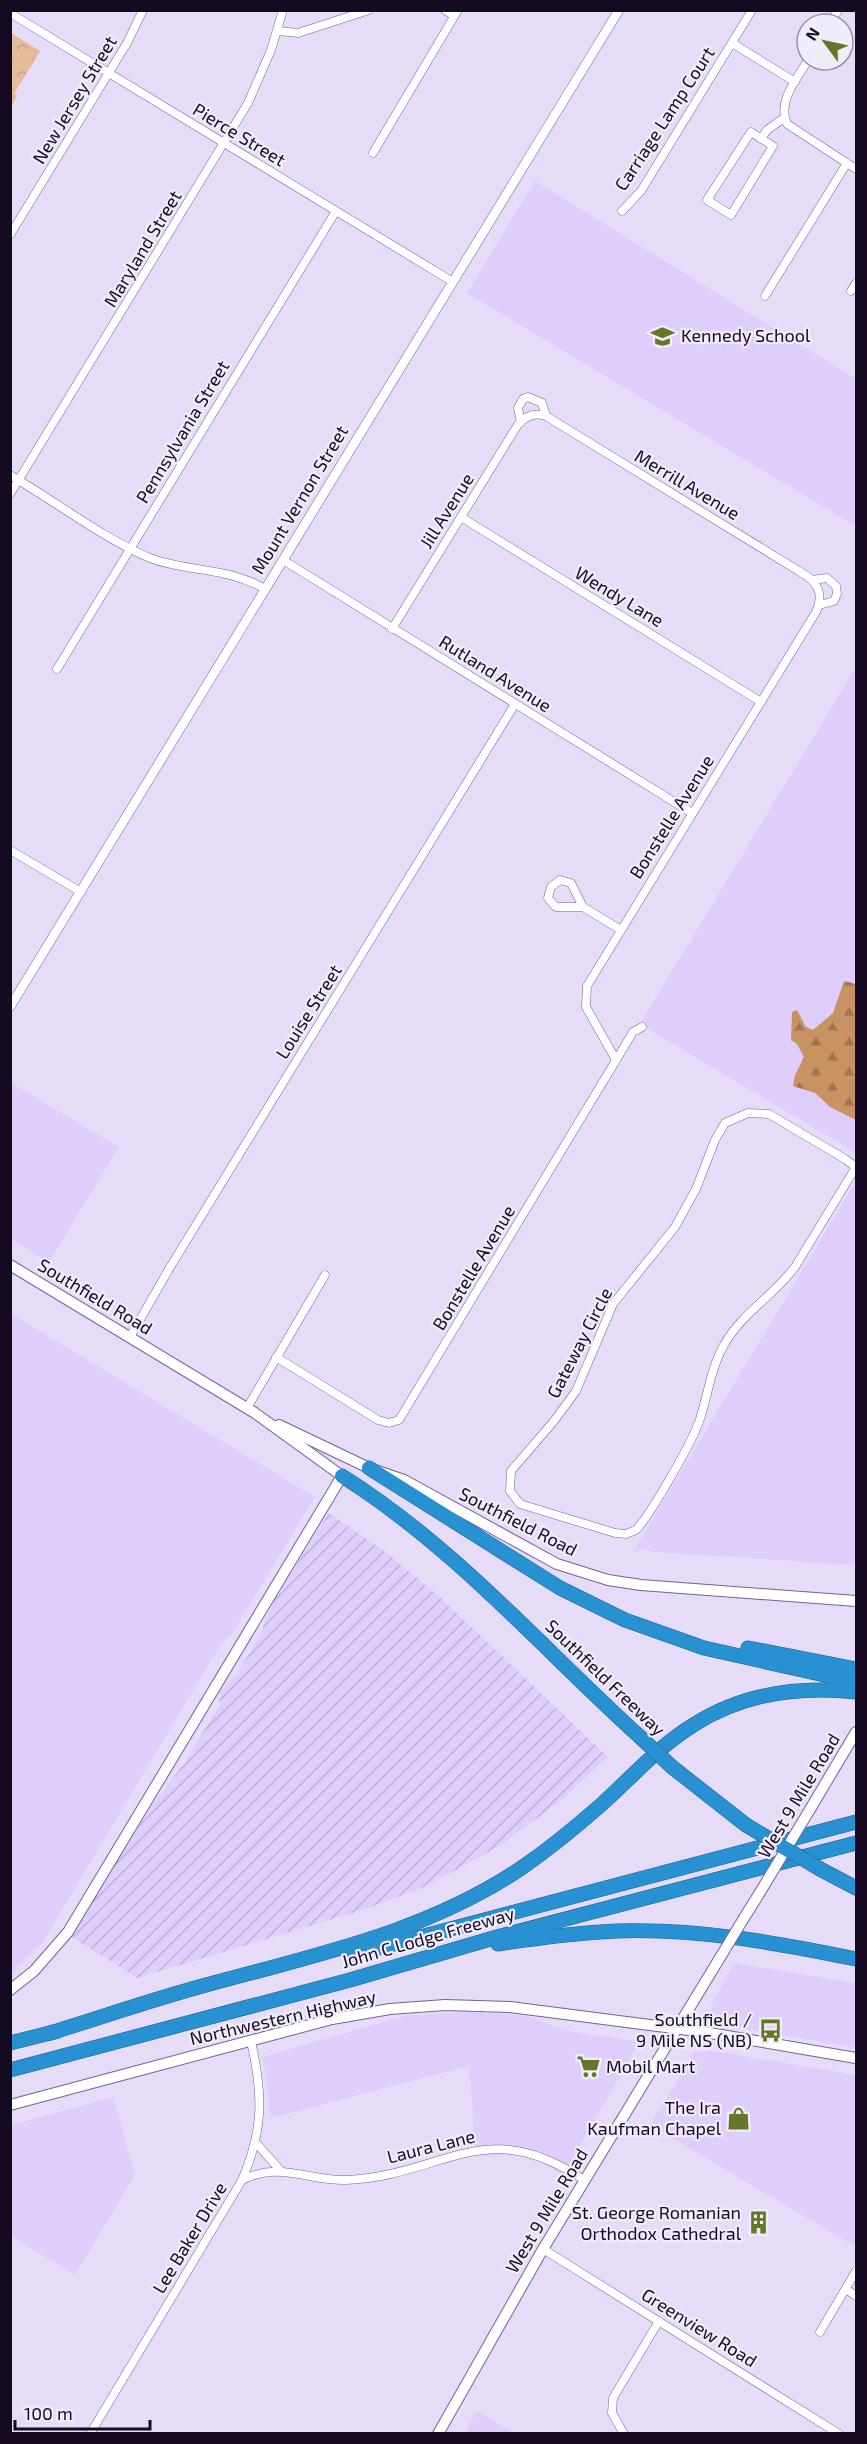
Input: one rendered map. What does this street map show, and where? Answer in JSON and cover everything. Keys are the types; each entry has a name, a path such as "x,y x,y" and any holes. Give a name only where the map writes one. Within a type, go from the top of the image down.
{"highway":[{"path":"369,1468 576,1596 625,1620 704,1648 850,1678"},
{"name":"Southfield Freeway","path":"342,1476 382,1501 445,1550 672,1767 722,1808 790,1853 854,1886"},
{"path":"850,1678 856,1692"},
{"path":"50,2033 205,1985 364,1943 452,1907 488,1889 548,1848 672,1741 704,1719 749,1700 809,1689 850,1678"},
{"name":"John C Lodge Freeway","path":"10,2043 856,1822"},
{"name":"John C Lodge Freeway","path":"10,2070 350,1980 497,1936 856,1843"},
{"path":"350,1980 498,1944 617,1931 723,1936 856,1959"}],"main road":[{"name":"Southfield Road","path":"10,1265 251,1410 342,1476"},
{"name":"Southfield Road","path":"251,1410 369,1468 404,1480 540,1556 587,1574 640,1585 856,1601"},
{"path":"10,1990 34,1971 68,1932 342,1476"},
{"name":"West 9 Mile Road","path":"438,2433 584,2180 856,1732"},
{"name":"Northwestern Highway","path":"10,2105 251,2041 347,2017 390,2009 445,2005 510,2007 675,2029"},
{"path":"675,2029 856,2058"}],"street":[{"name":"New Jersey Street","path":"10,235 109,73 142,10"},
{"name":"Maryland Street","path":"10,494 225,143 256,87 278,32 284,10"},
{"path":"278,32 298,33 369,10"},
{"path":"372,153 456,13 445,10"},
{"name":"Mount Vernon Street","path":"10,1007 619,10"},
{"name":"Carriage Lamp Court","path":"622,211 641,191 752,10"},
{"name":"Pierce Street","path":"10,13 453,282"},
{"name":"Carriage Lamp Court","path":"732,43 795,82"},
{"path":"801,72 784,106 784,118 792,129 856,169"},
{"path":"761,139 768,130 784,118"},
{"path":"751,132 761,139 773,146 731,215 707,200 751,132"},
{"path":"765,296 847,163"},
{"name":"Pennsylvania Street","path":"57,669 336,211"},
{"path":"851,291 856,283"},
{"path":"521,422 518,408 523,399 528,397 542,402 546,416"},
{"name":"Merrill Avenue","path":"532,415 546,416 812,580 820,592"},
{"name":"Jill Avenue","path":"392,629 521,422 532,415"},
{"path":"10,475 130,548 173,565 223,571 265,589"},
{"name":"Wendy Lane","path":"461,517 761,702"},
{"name":"Rutland Avenue","path":"283,560 692,813"},
{"path":"812,580 827,578 836,586 837,594 834,601 819,605"},
{"name":"Bonstelle Avenue","path":"616,1060 589,1013 585,993 591,978 819,605 820,592"},
{"name":"Louise Street","path":"130,1337 165,1275 514,704"},
{"path":"10,850 81,892"},
{"path":"583,907 571,883 560,880 550,887 548,898 556,907 583,907 621,930"},
{"name":"Bonstelle Avenue","path":"276,1357 389,1423 394,1423 404,1415 633,1032 642,1027"},
{"name":"Gateway Circle","path":"748,1113 769,1114 856,1167 795,1267 783,1283 738,1325 725,1343 712,1371 698,1427 639,1527 632,1533 615,1533 520,1504 510,1491 511,1471 554,1421 576,1391 613,1304 675,1227 696,1190 715,1140 725,1123 748,1113"},
{"path":"251,1410 276,1357 325,1275"},
{"name":"Lee Baker Drive","path":"90,2433 243,2180 257,2144 260,2103 251,2041"},
{"path":"257,2144 280,2170"},
{"name":"Laura Lane","path":"243,2180 254,2174 280,2170 329,2180 362,2179 471,2151 509,2148 543,2157 584,2180"},
{"name":"Greenview Road","path":"543,2249 839,2433"},
{"path":"820,2332 856,2271"},
{"path":"846,2289 856,2296"},
{"path":"624,2433 612,2413 613,2398 659,2321"}],"shaded area":[{"name":"Kennedy School","path":"535,181 856,379 856,526 467,293"},
{"path":"856,667 856,1153 640,1024"},
{"path":"11,1083 119,1147 49,1262 11,1239"},
{"path":"856,1181 856,1565 654,1552 643,1549 633,1552"},
{"path":"11,1314 315,1497 231,1635 221,1644 42,1943 11,1974"},
{"path":"329,1513 387,1553 441,1598 608,1757 564,1798 501,1845 427,1886 366,1909 137,1978 69,1935 156,1800 183,1765 219,1706 220,1692 237,1674 259,1637 274,1601"},
{"path":"734,1963 856,1983 856,2048 711,2023 711,2006"},
{"path":"463,2012 522,2015 573,2032 640,2042 563,2175 545,2164 520,2155 476,2156 469,2066 271,2118 263,2057 404,2016"},
{"path":"714,2051 856,2075 856,2247 650,2125 694,2052"},
{"path":"113,2097 135,2175 75,2275 11,2236 11,2125"},
{"path":"477,2411 513,2433 464,2433"}],"green space":[{"path":"11,33 40,51 14,94 17,96 11,107"},
{"path":"844,981 856,984 856,1120 830,1107 815,1093 793,1086 795,1075 804,1057 797,1044 791,1040 792,1012 797,1010 806,1027 813,1030 833,1013"}],"place":[{"name":"Kennedy School","path":"663,336"},
{"name":"Southfield / 9 Mile NS (NB)","path":"770,2030"},
{"name":"Mobil Mart","path":"588,2067"},
{"name":"The Ira Kaufman Chapel","path":"739,2118"},
{"name":"St. George Romanian Orthodox Cathedral","path":"759,2223"}]}
